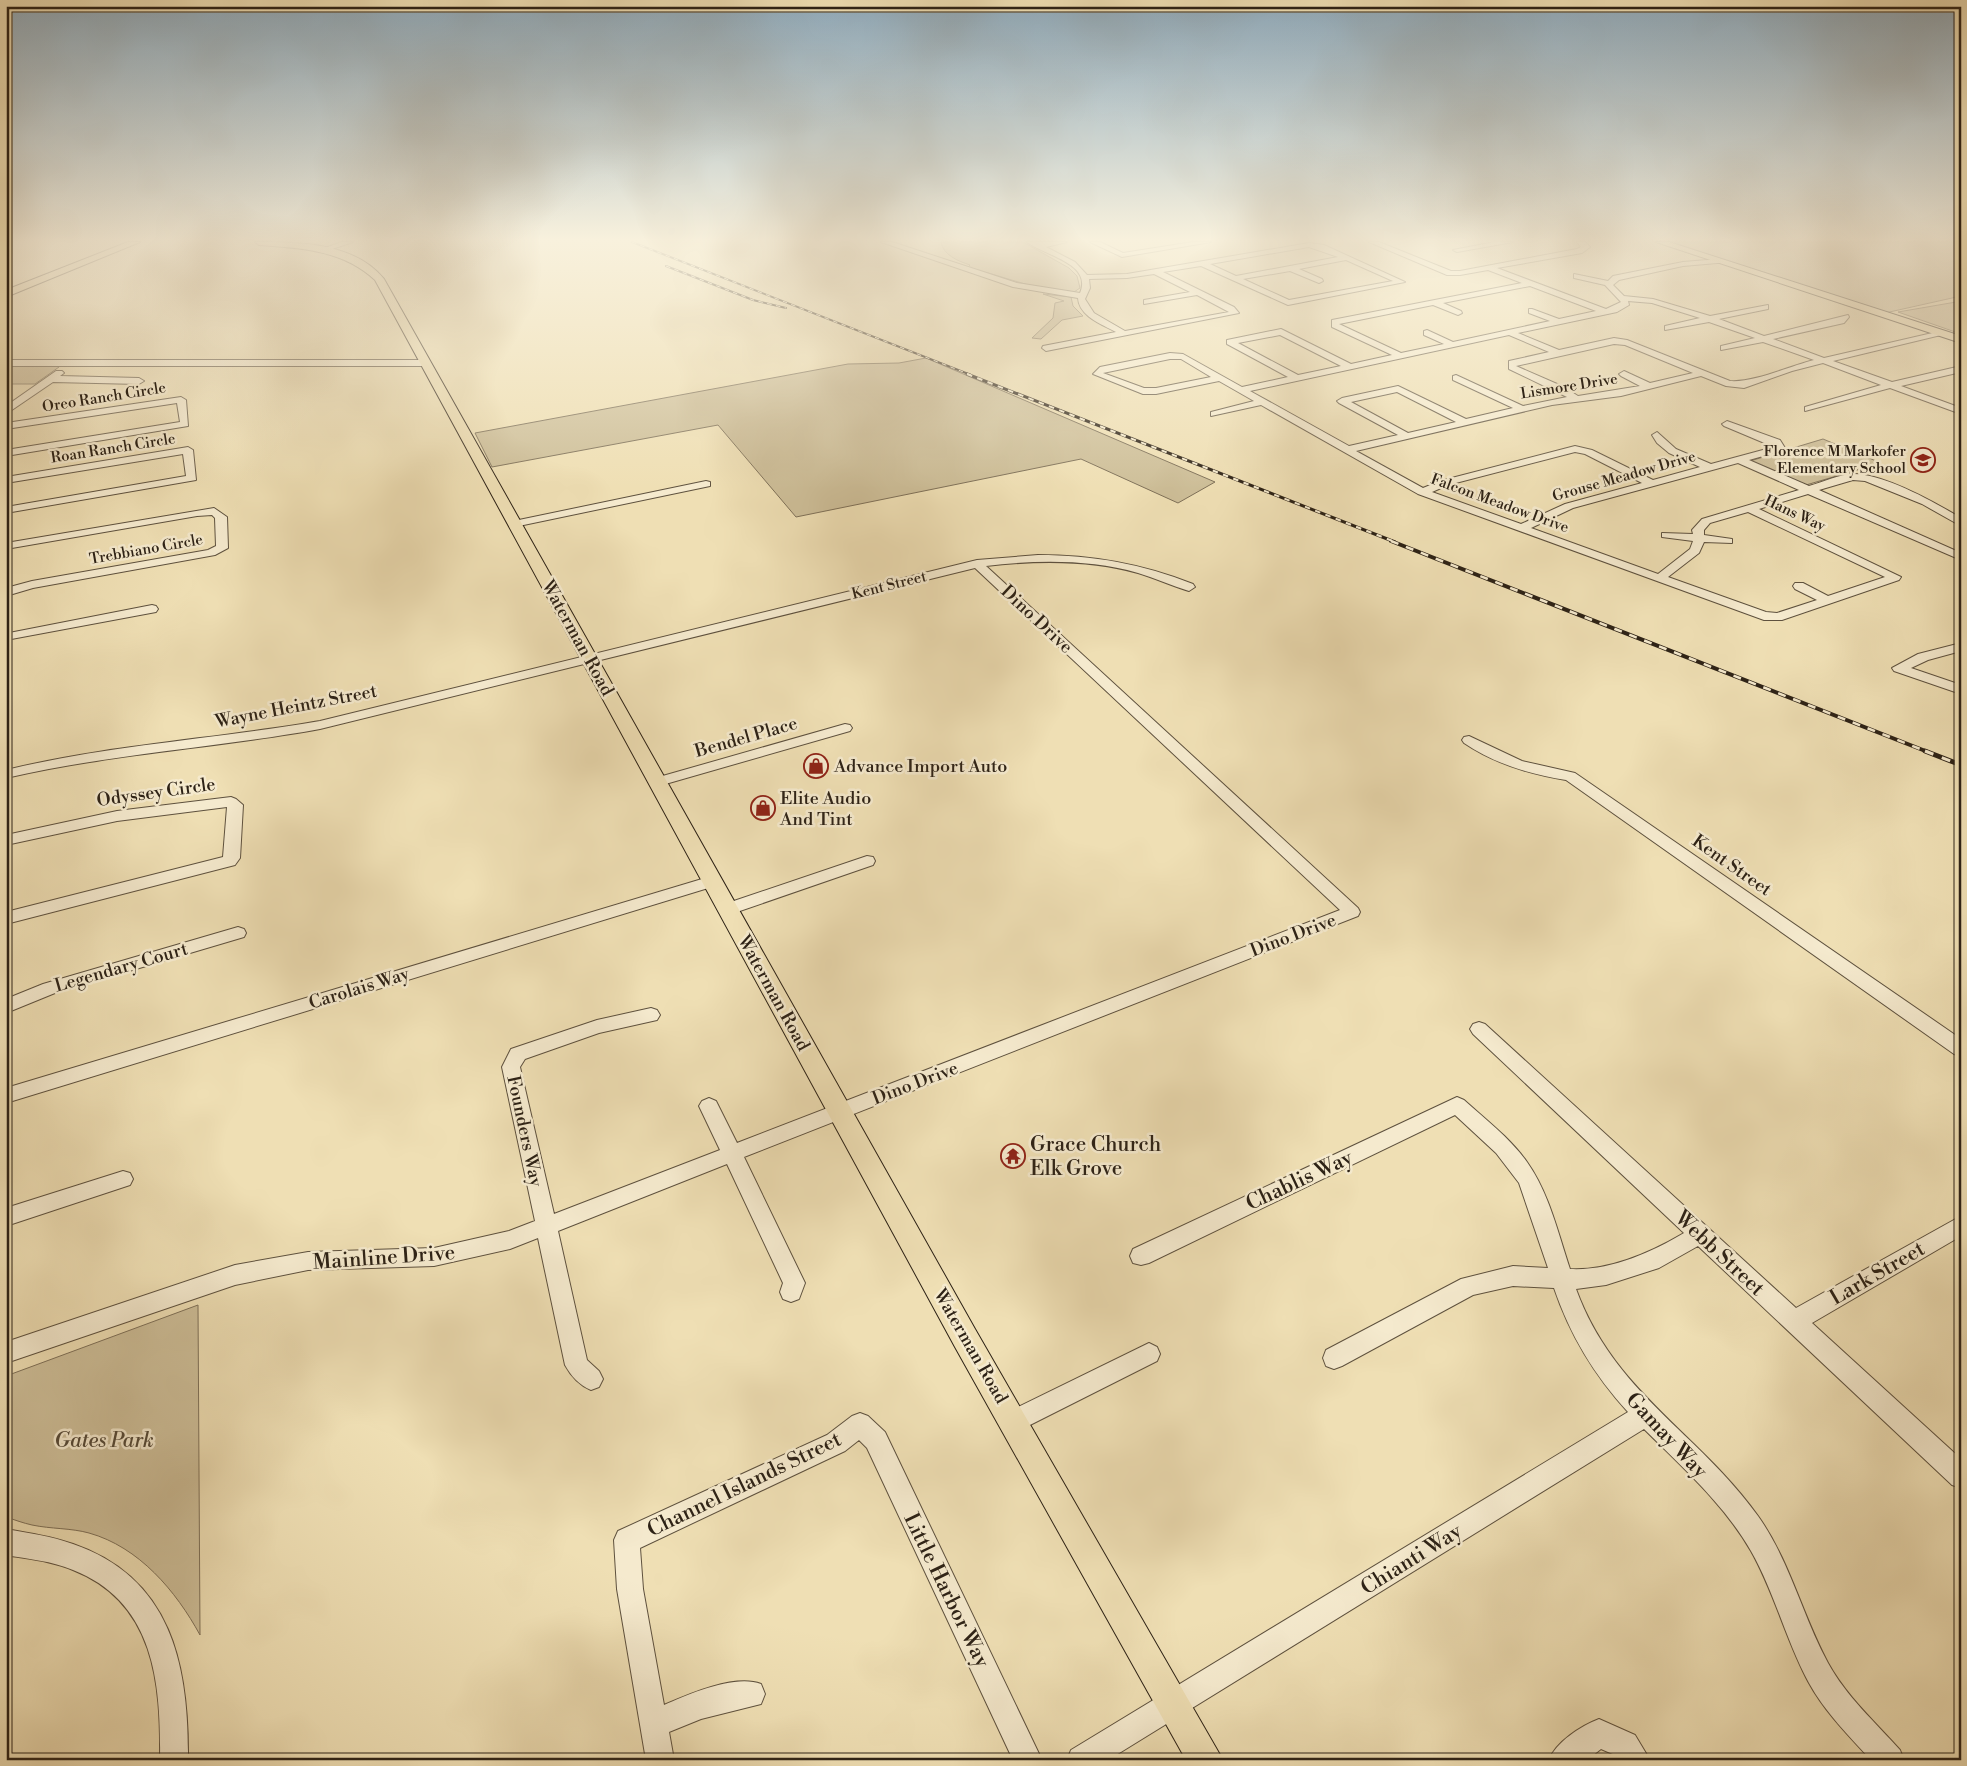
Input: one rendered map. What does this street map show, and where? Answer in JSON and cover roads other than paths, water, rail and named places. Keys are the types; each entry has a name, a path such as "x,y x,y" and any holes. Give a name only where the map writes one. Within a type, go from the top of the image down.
{"main road":[{"name":"Waterman Road","path":"403,324 965,1338 1206,1760"},
{"path":"1912,324 1961,340"}],"street":[{"path":"1109,324 1125,334"},
{"path":"1046,348 1175,324"},
{"path":"1335,324 1401,356"},
{"path":"1240,390 1548,324"},
{"path":"1668,328 1685,324"},
{"path":"1726,324 1961,411"},
{"path":"1724,348 1827,324"},
{"path":"1297,378 1230,342 1281,332 1351,366"},
{"path":"1427,333 1453,345"},
{"path":"1511,333 1558,353"},
{"path":"1576,398 1561,389 1512,367 1512,363 1614,341 1627,343 1729,384 1744,385 1768,379 1785,371 1938,333"},
{"path":"1183,357 1170,356 1100,370 1098,374 1142,391 1156,391 1219,378"},
{"name":"Falcon Meadow Drive","path":"1183,357 1422,492 1764,616 1778,618 1856,590"},
{"path":"6,362 425,363"},
{"path":"6,411 74,362"},
{"path":"1808,409 1890,385 1961,369"},
{"name":"Lismore Drive","path":"1346,450 1522,409 1576,398 1609,396 1703,373"},
{"path":"1624,374 1650,387"},
{"path":"1456,378 1522,409"},
{"path":"51,379 139,381"},
{"path":"1407,436 1342,401 1398,388 1464,422"},
{"name":"Oreo Ranch Circle","path":"6,426 86,411 182,400 185,424 6,453"},
{"path":"1214,414 1262,402"},
{"path":"1727,424 1776,442 1780,448 1738,459"},
{"path":"1291,433 1306,428"},
{"path":"1657,435 1662,443 1670,448 1710,467"},
{"path":"1422,492 1444,483 1574,449 1588,452 1651,483"},
{"name":"Roan Ranch Circle","path":"6,480 188,450 192,478 6,510"},
{"path":"1738,459 1957,553"},
{"name":"Grouse Meadow Drive","path":"1522,528 1559,509 1738,459"},
{"path":"1660,578 1695,551 1698,545 1700,526 1706,521 1852,477 1863,477 1926,502 1961,523"},
{"path":"514,524 706,484"},
{"name":"Hans Way","path":"1749,508 1895,577 1856,590"},
{"name":"Trebbiano Circle","path":"6,546 197,513 214,511 221,517 222,548 211,553 32,585 6,592"},
{"path":"1666,535 1728,541"},
{"name":"Kent Street","path":"590,660 977,564 1031,558 1089,560 1125,565 1189,587"},
{"name":"Dino Drive","path":"840,1112 1352,912 977,564"},
{"path":"1799,586 1826,600"},
{"path":"8,638 152,609"},
{"path":"1961,647 1923,657 1899,668 1961,690"},
{"name":"Wayne Heintz Street","path":"6,774 56,762 269,734 320,725 590,660"},
{"name":"Bendel Place","path":"657,782 845,728"},
{"name":"Kent Street","path":"1469,740 1481,749 1504,760 1570,776 1961,1049"},
{"name":"Odyssey Circle","path":"6,840 116,816 231,802 234,805 232,858 229,861 6,918"},
{"path":"728,909 867,861"},
{"name":"Carolais Way","path":"6,1096 712,881"},
{"name":"Legendary Court","path":"6,1007 49,988 238,933"},
{"name":"Founders Way","path":"591,1379 577,1364 545,1228 511,1067 518,1054 597,1027 651,1015"},
{"name":"Webb Street","path":"1479,1029 1961,1476"},
{"name":"Chablis Way","path":"1141,1256 1457,1105"},
{"name":"Gamay Way","path":"1457,1105 1509,1154 1526,1176 1537,1201 1574,1314 1592,1348 1616,1380 1748,1524 1771,1562 1786,1602 1821,1675 1852,1717 1890,1760"},
{"path":"709,1106 734,1154 794,1283 791,1292"},
{"name":"Mainline Drive","path":"6,1353 235,1275 308,1261 434,1257 484,1247 545,1228 840,1112"},
{"path":"6,1217 123,1179"},
{"name":"Lark Street","path":"1794,1321 1961,1225"},
{"path":"1334,1358 1469,1286 1514,1276 1577,1279 1634,1268 1659,1259 1700,1234"},
{"path":"1014,1421 1149,1354"},
{"name":"Chianti Way","path":"1081,1760 1647,1414"},
{"name":"Channel Islands Street","path":"627,1540 655,1530 836,1443 860,1424"},
{"name":"Little Harbor Way","path":"860,1424 876,1440 1028,1760"},
{"path":"627,1540 630,1589 660,1760"},
{"path":"6,1542 60,1553 83,1561 120,1584 137,1601 151,1620 164,1651 173,1687 174,1760"},
{"path":"654,1724 686,1709 718,1698 751,1694"},
{"path":"1563,1760 1599,1733 1625,1746 1636,1760"}],"railway":[{"path":"842,324 971,375"},
{"path":"967,374 1395,542"},
{"path":"1391,541 1928,752"},
{"path":"1925,751 1961,765"}],"place":[{"name":"Florence M Markofer Elementary School","path":"1923,460"},
{"name":"Advance Import Auto","path":"816,766"},
{"name":"Elite Audio And Tint","path":"763,808"},
{"name":"Grace Church Elk Grove","path":"1013,1156"}],"park label":[{"name":"Gates Park","path":"104,1440"}]}
